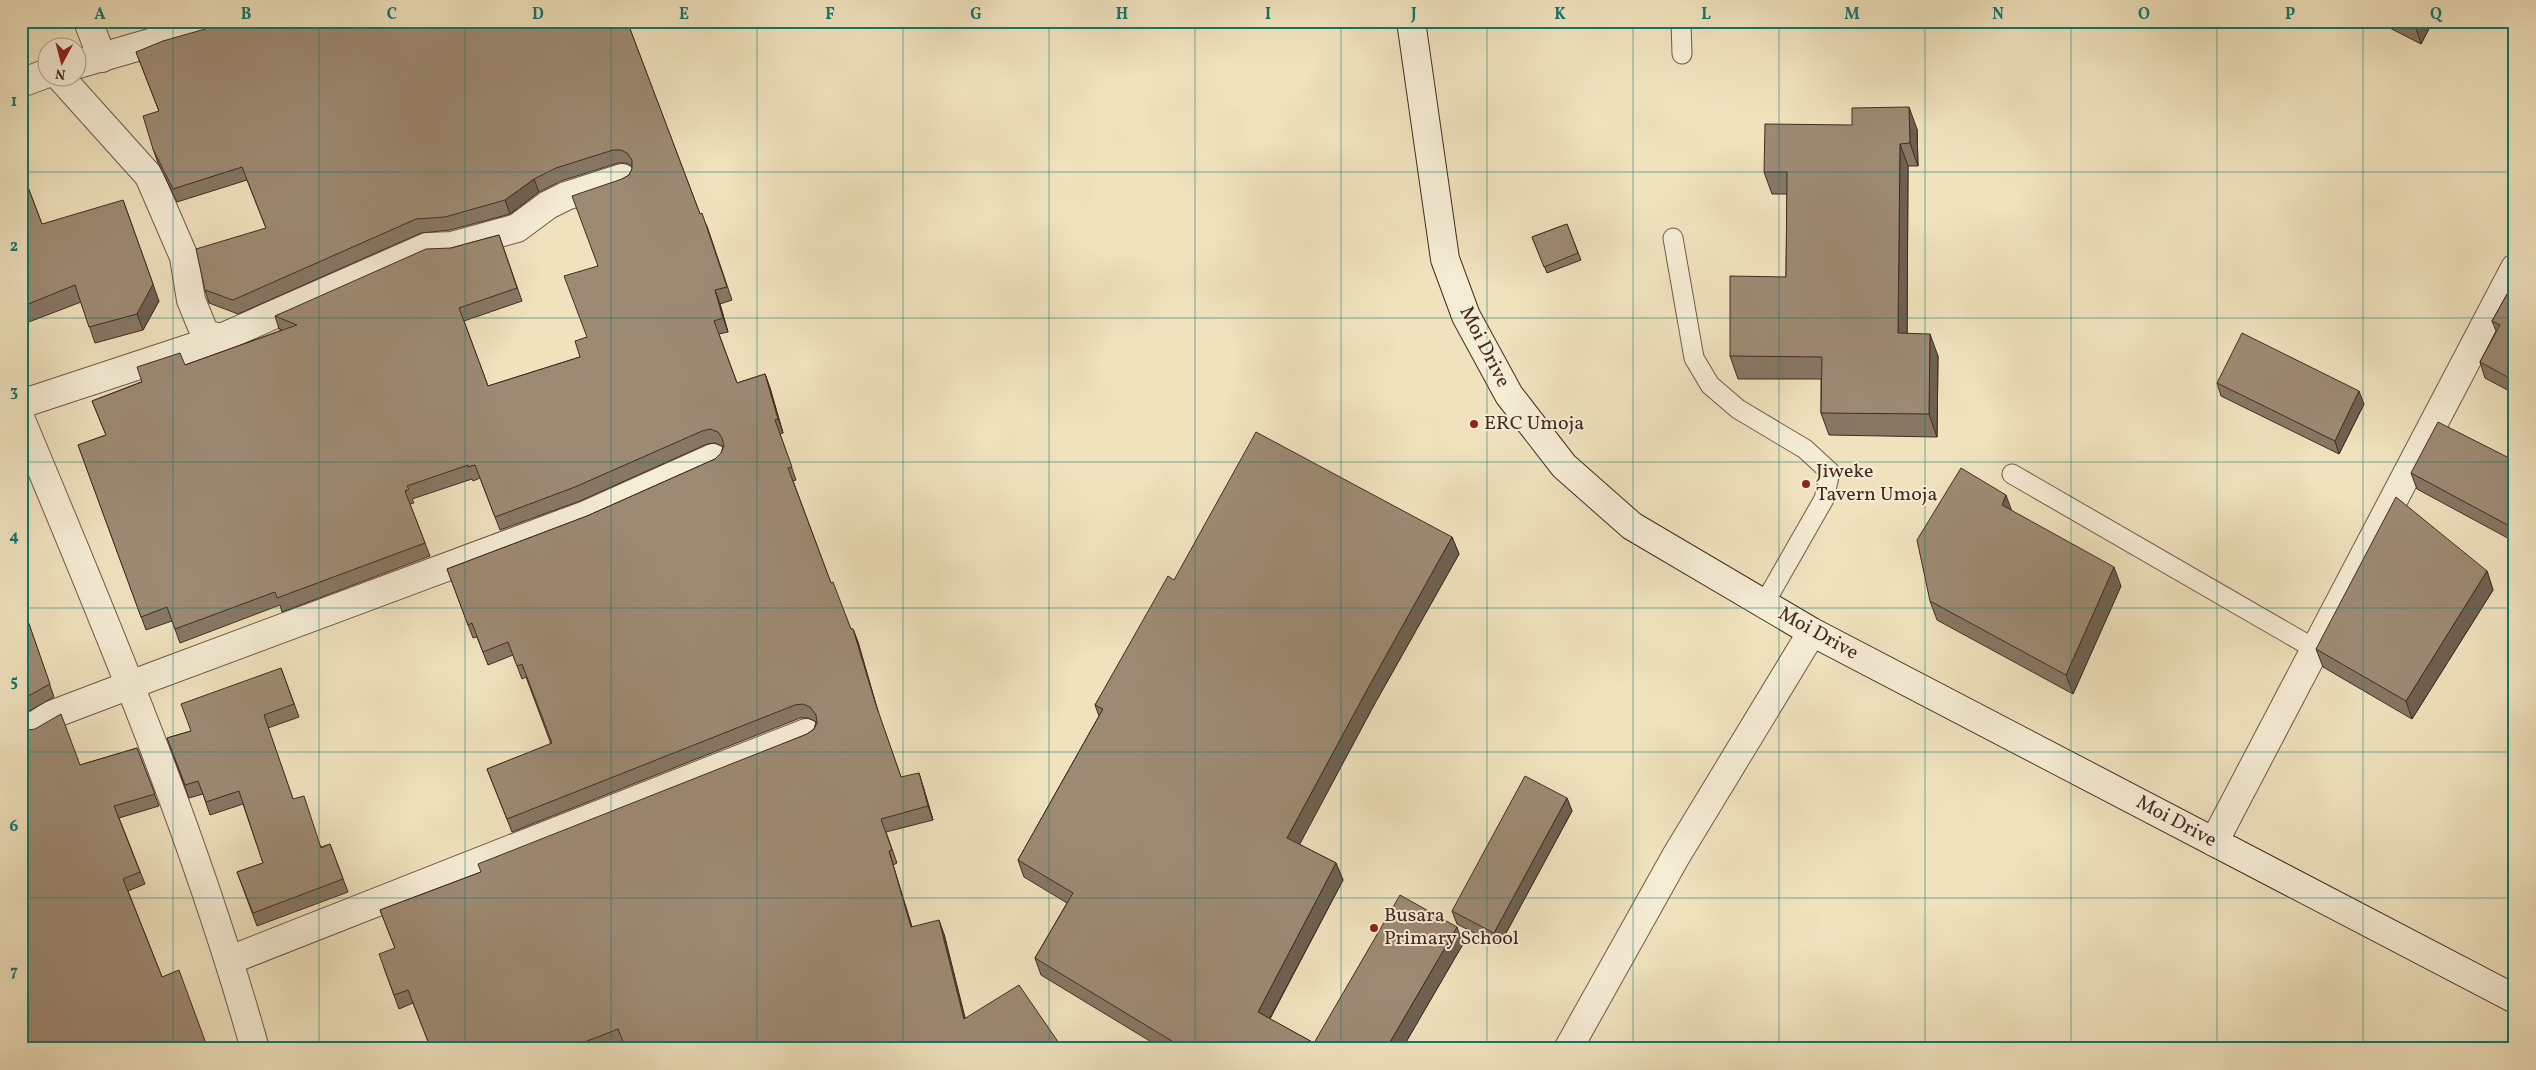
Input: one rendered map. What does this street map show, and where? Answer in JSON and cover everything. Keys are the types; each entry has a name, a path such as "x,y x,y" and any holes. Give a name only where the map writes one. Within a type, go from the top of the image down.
{"street":[{"path":"88,21 90,61 226,21"},
{"name":"Moi Drive","path":"1411,21 1445,259 1466,316 1509,395 1564,466 1632,526 1812,632 2515,998"},
{"path":"21,84 38,77"},
{"path":"70,88 149,176 184,257 191,300 205,334 221,338"},
{"path":"21,404 221,338 427,247 452,246 517,228 548,205 566,196 622,178"},
{"path":"2214,842 2515,268"},
{"path":"21,420 130,685 230,960 255,1049"},
{"path":"21,729 31,728 51,716 130,685 507,546 586,515 712,458"},
{"path":"1568,1049 1676,856 1812,632"},
{"path":"230,960 806,733"}],"lane":[{"path":"1681,21 1682,54"},
{"path":"1673,238 1694,358 1710,385 1738,409 1805,449 1830,472 1824,499 1764,604"},
{"path":"2012,474 2315,649"}],"building":[{"path":"228,21 627,21 700,214 702,213 727,287 715,290 723,318 714,321 737,383 765,374 778,419 775,420 792,467 788,468 831,583 833,582 851,629 853,629 875,702 901,777 919,773 928,806 881,819 892,850 889,851 911,927 939,920 964,1019 1019,985 1063,1049 626,1049 618,1029 567,1049 550,1049 548,1044 534,1049 431,1049 408,990 394,995 379,954 395,948 380,910 481,872 478,864 807,734 814,729 817,723 816,715 810,707 803,704 795,705 507,819 487,769 552,743 522,664 517,666 508,642 483,652 472,623 468,625 447,569 587,516 715,459 721,453 724,446 718,432 710,429 575,487 495,517 475,465 468,467 468,465 407,486 409,489 405,491 425,543 277,598 275,592 175,629 167,607 141,617 78,445 106,435 92,401 142,382 137,367 180,353 185,365 297,325 275,316 426,249 451,248 499,235 517,288 459,308 488,386 580,357 575,341 587,337 564,276 598,266 572,196 622,179 629,175 632,169 632,160 627,153 621,150 613,150 556,168 534,179 505,200 445,217 416,219 233,300 205,290 196,249 266,228 242,167 173,189 153,149 143,116 159,111 136,52 163,41"},
{"path":"2405,21 2417,21 2415,26"},
{"path":"1909,107 1910,143 1900,144 1898,333 1930,334 1929,414 1821,413 1822,357 1730,356 1730,276 1786,277 1787,172 1764,172 1765,124 1852,125 1852,108"},
{"path":"21,169 42,224 123,200 153,284 137,314 89,327 75,285 21,307"},
{"path":"1567,224 1578,253 1544,267 1532,237"},
{"path":"2515,280 2515,381 2480,362 2500,325 2492,321"},
{"path":"2242,333 2359,391 2335,441 2217,383"},
{"path":"2438,422 2515,461 2515,529 2411,473"},
{"path":"1256,432 1452,537 1287,838 1336,863 1258,1012 1314,1043 1400,895 1457,927 1386,1049 1185,1049 1035,958 1073,893 1018,860 1103,709 1095,705 1168,576 1174,580"},
{"path":"1961,468 2006,495 2002,505 2114,567 2066,675 1930,601 1917,540"},
{"path":"2396,497 2487,571 2406,701 2316,649"},
{"path":"21,601 50,684 21,700"},
{"path":"281,668 294,704 264,715 293,799 304,796 321,848 330,844 343,879 253,913 237,872 263,863 239,791 206,802 198,781 185,785 167,738 191,731 181,704"},
{"path":"61,714 80,765 137,748 155,794 114,806 140,872 123,879 162,977 179,970 208,1049 21,1049 21,731 35,729"},
{"path":"1525,776 1567,798 1494,933 1452,911"}],"place":[{"name":"ERC Umoja","path":"1474,424"},
{"name":"Jiweke Tavern Umoja","path":"1806,484"},
{"name":"Busara Primary School","path":"1374,928"}]}
